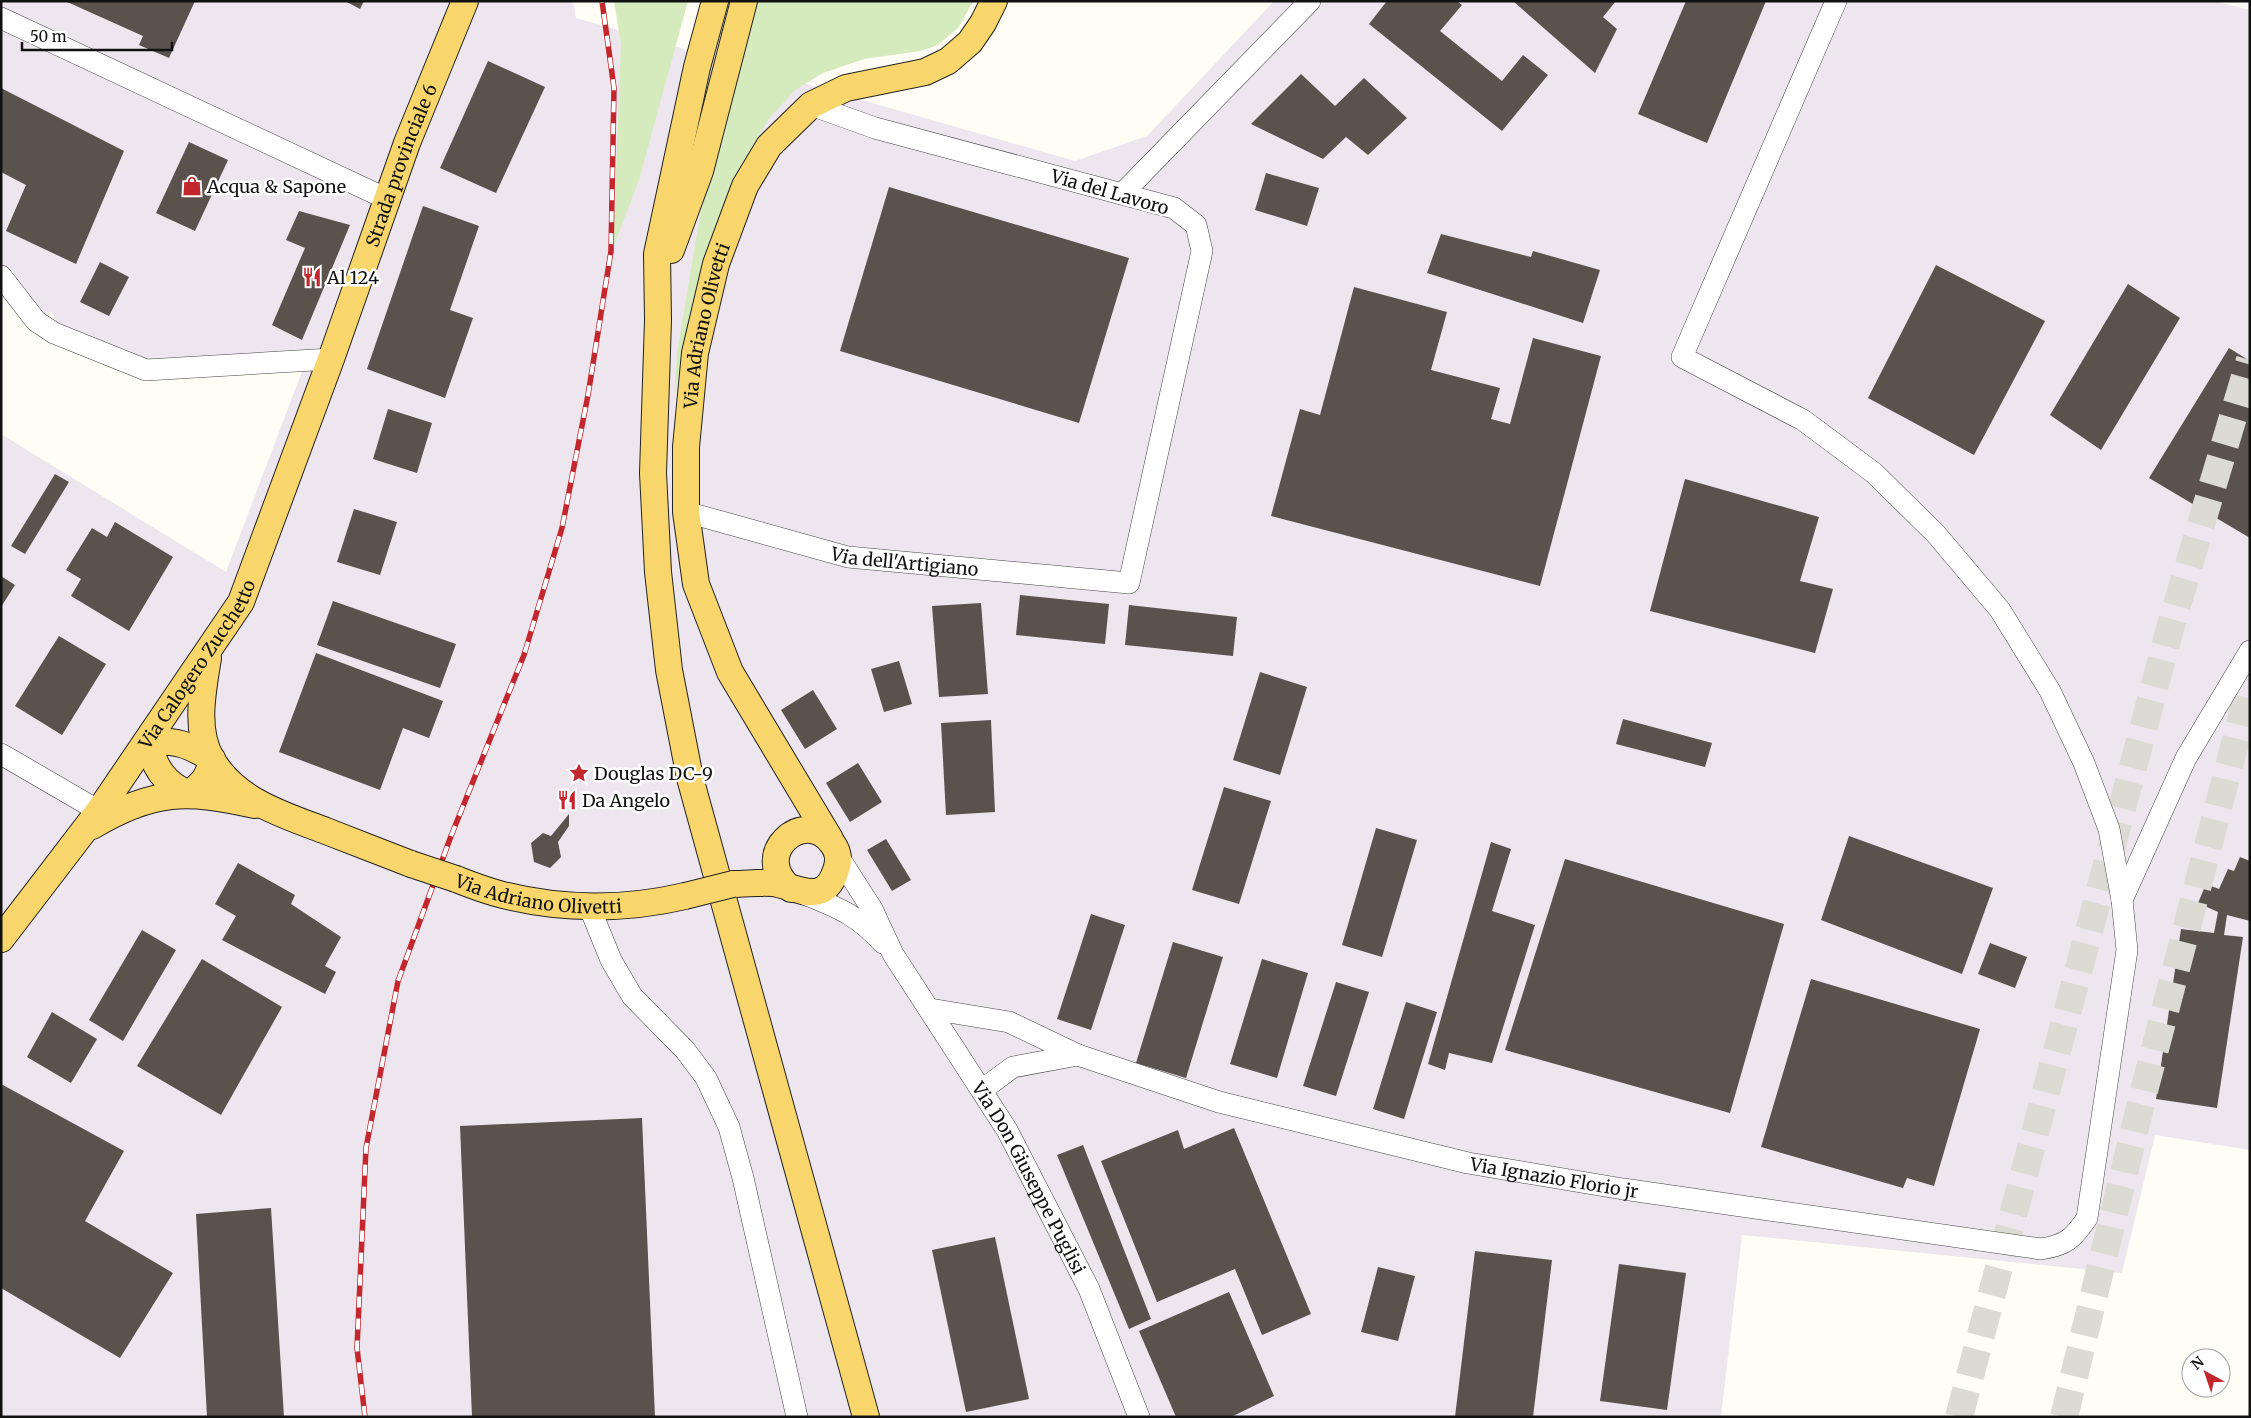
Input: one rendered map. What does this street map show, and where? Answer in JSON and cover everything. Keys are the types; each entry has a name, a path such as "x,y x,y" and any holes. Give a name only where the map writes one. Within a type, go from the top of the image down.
{"main road":[{"name":"Strada provinciale 6","path":"331,359 407,143 465,1"},
{"path":"715,1 696,67 657,254 658,320 654,473 658,572 669,670 690,778 866,1417"},
{"path":"658,320 711,70 731,1"},
{"path":"672,250 700,171 744,1"},
{"name":"Via Adriano Olivetti","path":"834,848 730,672 696,584 686,512 686,447 695,353 716,264 745,186 769,146 811,105 846,88 925,72 948,60 970,42 984,23 994,1"},
{"name":"Via Calogero Zucchetto","path":"1,938 91,821 148,742 241,602 331,359"},
{"name":"Via Adriano Olivetti","path":"209,652 202,714 204,740 212,759"},
{"name":"Via Adriano Olivetti","path":"266,807 189,794 176,789 162,776 153,761 148,742 179,742 193,747 212,759 237,788 266,807 411,864 503,895 589,906 626,907 655,903 733,884 773,883 796,891"},
{"path":"189,794 204,783 209,774 212,759"},
{"name":"Via Adriano Olivetti","path":"733,884 767,862 782,845 793,806 789,774"},
{"name":"Via Adriano Olivetti","path":"91,821 158,796 189,794"},
{"path":"804,830 814,830 834,848 838,866 829,883 812,893 796,891 783,882 778,873 775,863 782,845 804,830"}],"street":[{"path":"1122,194 1310,1"},
{"path":"1836,1 1682,357 1803,420 1874,473 1936,534 2000,610 2050,691 2084,763 2108,829 2122,900"},
{"path":"1,18 387,199"},
{"name":"Via del Lavoro","path":"811,105 875,128 1174,208 1196,225 1202,251 1130,583"},
{"path":"1,276 36,321 54,332 146,370 331,359"},
{"name":"Via dell'Artigiano","path":"686,512 848,557 1130,583"},
{"path":"2122,900 2186,758 2250,651"},
{"path":"1,754 91,821"},
{"name":"Via Don Giuseppe Puglisi","path":"834,848 872,909 893,954 1007,1130 1090,1289 1139,1417"},
{"name":"Via Don Giuseppe Puglisi","path":"796,891 846,910 866,925 893,954"},
{"name":"Via Ignazio Florio jr","path":"930,1009 1009,1022 1078,1055 1219,1102 1468,1164 1623,1190 2041,1249 2060,1246 2075,1235 2087,1218 2127,950 2122,900"},
{"path":"589,906 611,960 632,996 685,1050 706,1078 729,1127 745,1188 797,1417"},
{"path":"982,1090 1013,1067 1078,1055"}],"shaded area":[{"path":"1,1 573,1 576,18 1075,161 1147,136 1274,1 2214,1 2250,10 2250,1150 2155,1135 2122,1273 1742,1235 1721,1417 1,1417 1,434 226,572 309,353 147,365 61,330 52,312 38,316 1,264"}],"green space":[{"path":"614,1 688,1 639,180 613,248 621,44"},
{"path":"756,1 973,1 959,27 938,45 921,51 864,59 823,73 795,90 768,120 732,181 704,261 674,396 677,352 710,156"}],"building":[{"path":"65,1 195,1 169,58 139,45 143,36"},
{"path":"345,1 364,1 360,9"},
{"path":"1387,1 1457,1 1462,5 1440,31 1502,81 1523,55 1548,75 1502,131 1369,24"},
{"path":"1513,1 1616,1 1603,17 1617,29 1595,73"},
{"path":"1686,1 1766,1 1707,143 1638,114"},
{"path":"488,61 545,87 496,193 440,168"},
{"path":"1301,74 1335,106 1364,78 1407,118 1368,155 1346,137 1323,159 1251,124"},
{"path":"1,88 124,151 76,264 6,231 26,185 1,172"},
{"name":"Acqua & Sapone","path":"189,142 228,160 195,231 156,213"},
{"path":"1266,173 1319,188 1307,226 1255,210"},
{"path":"889,187 1129,258 1079,423 840,351"},
{"path":"423,206 479,226 450,310 473,318 445,398 367,369"},
{"path":"299,211 350,225 302,340 272,325 305,248 286,240"},
{"path":"1441,234 1531,257 1533,251 1600,270 1583,323 1427,273"},
{"path":"100,262 129,277 109,316 80,302"},
{"path":"1936,265 2045,321 1974,455 1868,398"},
{"path":"2128,284 2180,318 2101,450 2050,415"},
{"path":"1354,287 1447,312 1431,370 1500,388 1491,419 1510,424 1533,338 1601,356 1540,586 1271,516 1300,409 1320,415"},
{"path":"2229,348 2250,361 2250,538 2149,478"},
{"path":"388,409 432,423 417,473 373,459"},
{"path":"55,474 69,482 25,554 11,546"},
{"path":"1685,479 1819,517 1800,581 1833,589 1815,653 1650,611"},
{"path":"354,509 397,522 380,575 337,562"},
{"path":"115,522 173,557 129,631 71,596 81,579 66,570 92,528 107,537"},
{"path":"1,576 15,585 1,607"},
{"path":"1020,595 1109,604 1105,644 1016,635"},
{"path":"333,601 456,644 440,688 317,645"},
{"path":"981,603 988,694 939,697 932,606"},
{"path":"1129,605 1237,617 1233,656 1125,645"},
{"path":"59,636 106,664 62,735 15,706"},
{"path":"316,653 443,701 429,738 403,728 380,790 279,752"},
{"path":"899,661 912,704 884,712 871,669"},
{"path":"1260,672 1307,687 1280,775 1233,760"},
{"path":"813,690 837,729 805,749 781,710"},
{"path":"1623,719 1712,743 1705,767 1616,744"},
{"path":"991,720 995,812 946,815 941,723"},
{"path":"858,763 882,802 850,822 826,783"},
{"path":"1224,787 1271,801 1239,904 1192,890"},
{"path":"569,814 569,826 558,842 561,857 550,868 534,862 531,843 543,833 551,836"},
{"path":"1376,828 1417,840 1382,957 1342,945"},
{"path":"1849,836 1993,888 1962,974 1821,920"},
{"path":"886,839 911,880 892,891 867,850"},
{"path":"1491,842 1511,849 1492,911 1535,925 1492,1063 1449,1053 1445,1070 1428,1064"},
{"path":"2240,857 2250,861 2250,921 2227,915 2224,935 2243,937 2217,1108 2156,1099 2181,929 2214,933 2218,912 2198,903 2206,884 2219,889 2228,869 2234,871"},
{"path":"1565,859 1784,924 1730,1113 1505,1050"},
{"path":"238,863 295,895 291,904 341,937 325,966 336,972 325,994 222,940 236,916 215,904"},
{"path":"1091,914 1125,925 1091,1030 1057,1019"},
{"path":"142,930 176,950 123,1041 89,1020"},
{"path":"1173,942 1223,957 1186,1078 1136,1063"},
{"path":"1990,943 2027,957 2015,988 1978,974"},
{"path":"202,959 282,1007 221,1115 137,1066"},
{"path":"1262,959 1308,973 1277,1078 1230,1064"},
{"path":"1811,979 1980,1029 1934,1186 1907,1178 1903,1188 1761,1147"},
{"path":"1336,982 1369,992 1336,1096 1303,1086"},
{"path":"1406,1002 1437,1012 1404,1119 1373,1109"},
{"path":"52,1012 97,1039 71,1083 27,1057"},
{"path":"1,1084 124,1151 85,1221 173,1273 120,1358 1,1288"},
{"path":"642,1118 655,1417 472,1417 460,1126"},
{"path":"1234,1128 1311,1314 1262,1335 1235,1269 1157,1302 1101,1161 1178,1130 1184,1149"},
{"path":"1083,1145 1151,1319 1129,1329 1057,1155"},
{"path":"271,1208 284,1417 207,1417 196,1214"},
{"path":"995,1237 1029,1399 966,1412 932,1250"},
{"path":"1475,1251 1552,1260 1533,1417 1455,1417"},
{"path":"1619,1264 1686,1273 1667,1410 1600,1401"},
{"path":"1378,1267 1415,1276 1398,1341 1361,1332"},
{"path":"1229,1292 1274,1396 1231,1417 1176,1417 1139,1331"}],"tunnel":[{"path":"1959,1417 2171,625 2250,360"},
{"path":"2064,1417 2145,1087 2250,686"}],"railway":[{"path":"365,1417 357,1348 366,1148 398,981 451,836 524,655 562,528 588,395 611,251 614,88 602,1"}],"place":[{"name":"Acqua & Sapone","path":"192,186"},
{"name":"Al 124","path":"312,277"},
{"name":"Douglas DC-9","path":"579,773"},
{"name":"Da Angelo","path":"567,800"}]}
